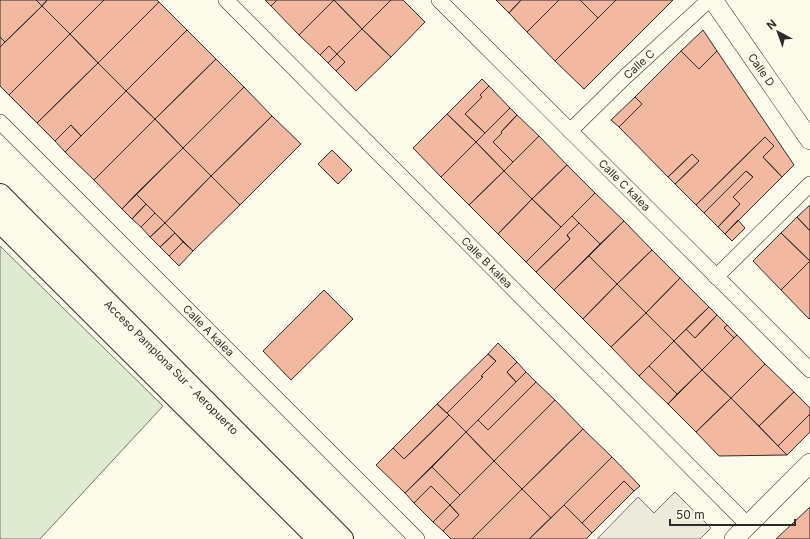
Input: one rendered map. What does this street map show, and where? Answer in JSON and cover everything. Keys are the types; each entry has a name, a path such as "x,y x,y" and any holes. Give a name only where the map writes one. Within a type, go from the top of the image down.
{"highway":[{"name":"Acceso Pamplona Sur - Aeropuerto","path":"0,195 342,539"},
{"name":"Acceso Pamplona Sur - Aeropuerto","path":"0,221 319,539"}],"street":[{"name":"Calle B kalea","path":"226,0 748,525"},
{"name":"Calle C kalea","path":"439,0 810,370"},
{"name":"Calle C","path":"570,131 625,77 709,0"},
{"name":"Calle D","path":"713,0 810,140"},
{"name":"Calle A kalea","path":"0,122 417,539"},
{"path":"716,277 810,184"},
{"path":"734,539 810,463"}],"green space":[{"path":"0,246 163,406 40,539 0,539"}],"shaded area":[{"path":"675,492 711,528 700,539 597,539 638,497 654,513"}],"building":[{"path":"0,0 36,0 42,6 5,42 0,37"},
{"path":"36,0 47,0 42,6"},
{"path":"47,0 104,0 70,34 42,6"},
{"path":"104,0 157,0 159,2 98,63 70,34"},
{"path":"265,0 277,0 271,6"},
{"path":"277,0 334,0 299,35 271,6"},
{"path":"334,0 362,29 337,54 329,46 320,55 299,35"},
{"path":"334,0 391,0 362,29"},
{"path":"391,0 403,0 425,22 391,57 362,29"},
{"path":"496,0 521,0 509,13"},
{"path":"521,0 559,0 527,32 509,13"},
{"path":"559,0 580,0 598,18 555,61 527,32"},
{"path":"580,0 616,0 598,18"},
{"path":"616,0 673,0 584,89 555,61"},
{"path":"159,2 187,30 126,91 98,63"},
{"path":"42,6 70,34 9,95 0,86 0,47"},
{"path":"362,29 391,57 356,91 336,71 345,62 337,54"},
{"path":"187,30 216,59 155,119 126,91"},
{"path":"703,30 717,51 699,69 681,51"},
{"path":"70,34 98,63 37,123 9,95"},
{"path":"0,37 5,42 0,47"},
{"path":"329,46 337,54 328,63 320,55"},
{"path":"681,51 699,69 717,51 794,165 782,177 763,157 774,146 765,137 696,205 675,184 699,161 692,154 668,177 619,127 642,104 635,97"},
{"path":"337,54 345,62 336,71 328,63"},
{"path":"216,59 244,87 183,148 155,119"},
{"path":"98,63 126,91 81,136 71,125 55,141 37,123"},
{"path":"482,79 489,86 480,95 482,97 465,114 485,133 476,142 447,114"},
{"path":"489,86 510,108 485,133 465,114 482,97 480,95"},
{"path":"244,87 272,116 211,176 183,148"},
{"path":"126,91 155,119 94,180 65,152"},
{"path":"635,97 642,104 619,127 611,120"},
{"path":"510,108 517,115 493,142 513,162 504,171 476,142"},
{"path":"447,114 476,142 441,177 413,148"},
{"path":"517,115 539,136 513,162 493,142"},
{"path":"272,116 301,144 240,205 211,176"},
{"path":"155,119 183,148 122,209 94,180"},
{"path":"71,125 81,136 65,152 55,141"},
{"path":"539,136 567,165 532,199 504,171"},
{"path":"765,137 774,146 763,157 782,177 725,234 718,227 740,204 733,197 753,177 746,171 704,213 696,205"},
{"path":"476,142 504,171 469,205 441,177"},
{"path":"183,148 211,176 165,223 136,194"},
{"path":"332,150 352,170 338,184 318,164"},
{"path":"692,154 699,161 675,184 668,177"},
{"path":"567,165 595,193 561,227 532,199"},
{"path":"504,171 532,199 498,234 469,205"},
{"path":"746,171 753,177 733,197 740,204 718,227 704,213"},
{"path":"211,176 240,205 193,251 165,223"},
{"path":"595,193 624,221 600,244 572,216"},
{"path":"136,194 146,204 132,219 122,209"},
{"path":"532,199 561,227 526,262 498,234"},
{"path":"146,204 155,213 141,227 132,219"},
{"path":"810,205 810,231 797,217"},
{"path":"155,213 165,223 150,237 141,227"},
{"path":"572,216 579,223 567,235 570,239 536,272 526,262"},
{"path":"797,217 810,231 810,261 781,233"},
{"path":"738,220 745,228 732,241 725,234"},
{"path":"624,221 652,250 617,284 589,256"},
{"path":"165,223 175,233 160,247 150,237"},
{"path":"579,223 600,244 554,290 536,272 570,239 567,235"},
{"path":"175,233 183,242 169,256 160,247"},
{"path":"781,233 810,261 781,290 753,261"},
{"path":"183,242 193,251 179,266 169,256"},
{"path":"652,250 680,278 646,313 617,284"},
{"path":"589,256 617,284 583,319 554,290"},
{"path":"810,261 810,318 809,319 781,290"},
{"path":"680,278 709,307 674,341 646,313"},
{"path":"617,284 646,313 611,347 583,319"},
{"path":"324,290 353,319 291,380 263,351"},
{"path":"709,307 717,315 695,338 686,329"},
{"path":"646,313 674,341 639,376 611,347"},
{"path":"717,315 727,325 724,328 734,338 702,370 674,341 686,329 695,338"},
{"path":"727,325 737,335 734,338 724,328"},
{"path":"737,335 765,364 731,398 702,370"},
{"path":"674,341 702,370 677,394 649,366"},
{"path":"498,343 517,362 507,372 516,382 466,432 447,413 483,377 481,376 496,361 488,354"},
{"path":"488,354 496,361 481,376 483,377 447,413 437,404"},
{"path":"517,362 526,372 516,382 507,372"},
{"path":"765,364 794,392 759,426 731,398"},
{"path":"649,366 677,394 668,404 639,376"},
{"path":"702,370 731,398 696,432 668,404"},
{"path":"526,372 536,382 488,430 478,420"},
{"path":"536,382 555,400 494,461 466,432 478,420 488,430"},
{"path":"794,392 810,408 810,414 778,446 759,426"},
{"path":"731,398 787,455 719,456 696,432"},
{"path":"555,400 583,429 522,489 494,461"},
{"path":"437,404 449,415 404,459 393,448"},
{"path":"810,414 810,432 787,455 778,446"},
{"path":"449,415 466,432 405,493 376,465 393,448 404,459"},
{"path":"583,429 612,457 551,518 522,489"},
{"path":"466,432 494,461 460,495 432,467"},
{"path":"612,457 640,486 634,491 624,481 582,523 564,505"},
{"path":"494,461 522,489 472,539 451,539 443,531 459,515 450,505"},
{"path":"432,467 460,495 450,505 431,486 414,503 405,493"},
{"path":"624,481 634,491 592,533 582,523"},
{"path":"431,486 450,505 433,522 414,503"},
{"path":"522,489 551,518 529,539 472,539"},
{"path":"450,505 459,515 443,531 433,522"},
{"path":"564,505 592,533 586,539 529,539"},
{"path":"810,507 810,539 776,539"}]}
